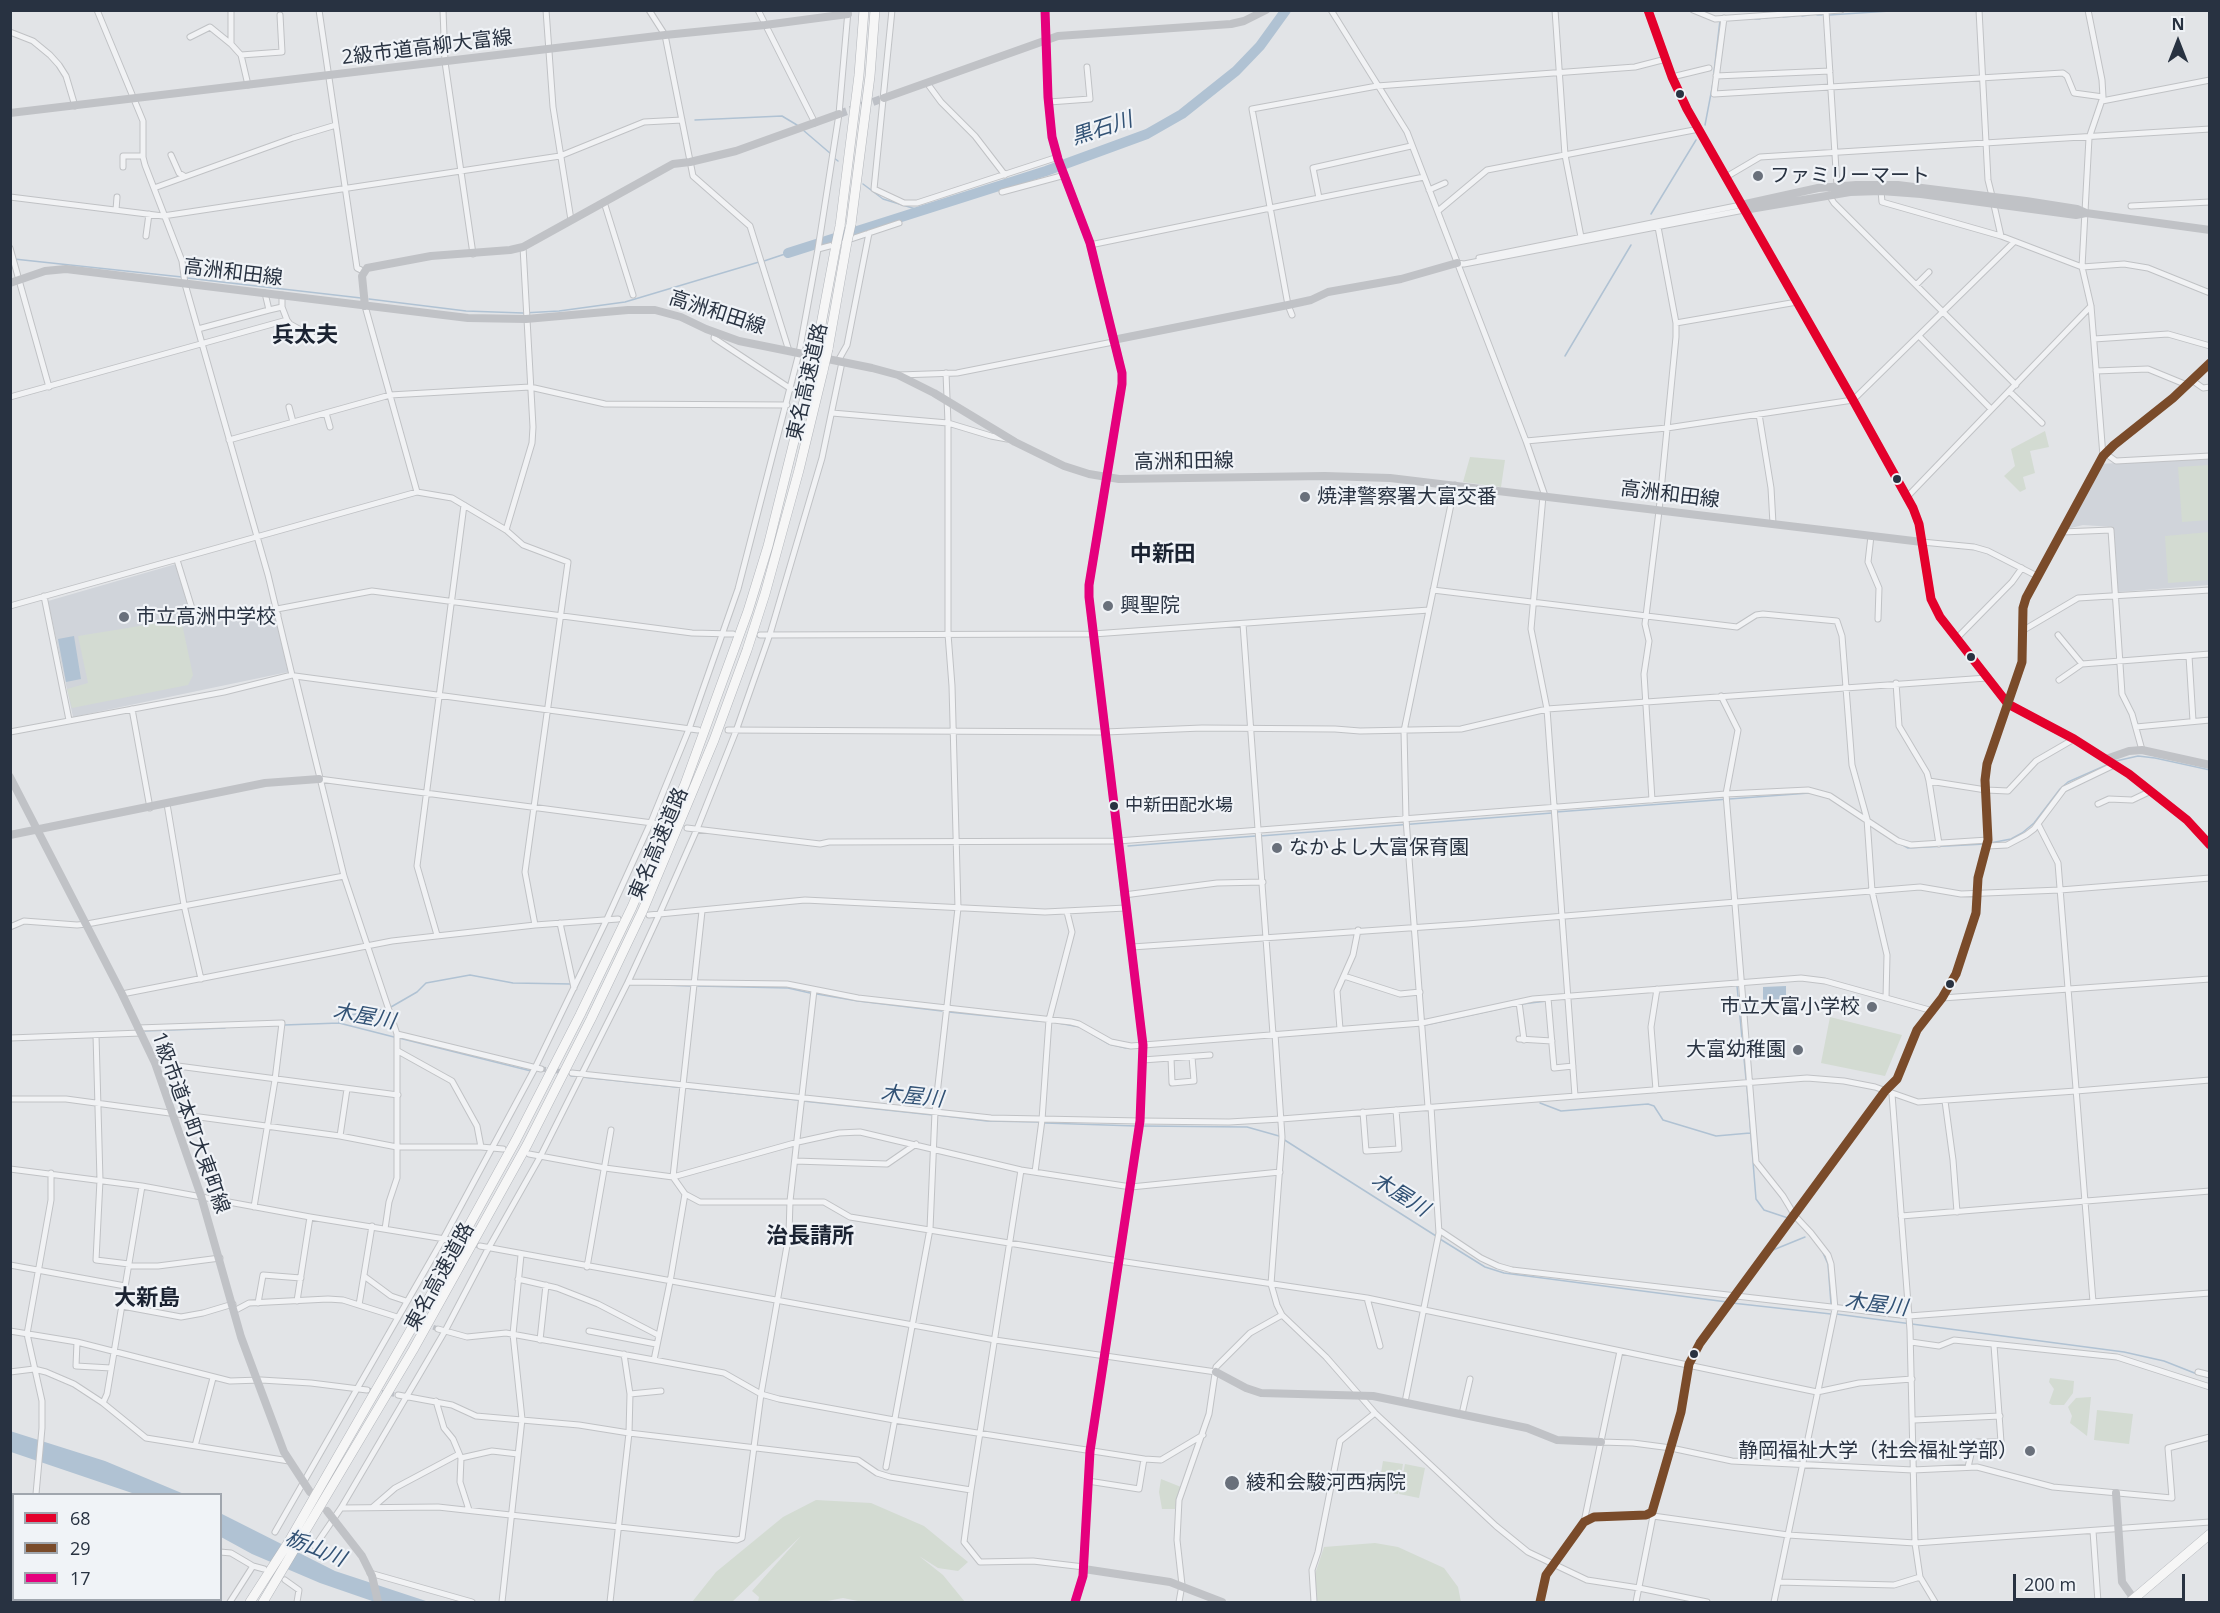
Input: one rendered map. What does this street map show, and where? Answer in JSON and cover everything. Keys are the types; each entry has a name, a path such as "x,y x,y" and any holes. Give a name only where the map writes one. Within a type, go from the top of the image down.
{"highway":[{"name":"東名高速道路","path":"263,1602 283,1577 293,1545 516,1140 580,1016 650,866 689,773 748,611 777,512 812,369 840,226 864,10"},
{"name":"東名高速道路","path":"250,1602 268,1569 293,1545 413,1350 527,1145 644,910 714,740 747,650 793,492 823,371 850,224 870,76 875,10"},
{"path":"2132,1601 2210,1534"}],"street":[{"path":"97,10 143,121 143,156 163,216 182,261 185,284 277,612 344,876 397,1036 397,1178 389,1202 385,1229"},
{"path":"231,10 231,44"},
{"path":"319,10 357,268 363,272"},
{"path":"443,10 445,62 473,254"},
{"path":"546,10 553,107 571,220"},
{"path":"649,10 664,35 693,176 750,226 789,351"},
{"path":"758,10 815,123"},
{"path":"892,10 874,189 904,203 917,203 1058,158"},
{"path":"1044,10 1052,136 1090,245 1122,373 1089,585 1143,1045 1140,1125 1090,1451 1084,1568 1075,1602"},
{"path":"884,98 1059,36 1231,24 1244,21 1266,10"},
{"path":"1330,10 1407,132 1526,441 1544,496 1531,629 1547,709 1575,1096"},
{"path":"1555,10 1565,155 1581,237"},
{"path":"1648,10 1672,77 1699,129 1742,208 1854,400 1919,524 1931,599 1940,617 2008,704 2106,759 2187,820 2210,845"},
{"path":"1693,10 1722,18 1841,10"},
{"path":"1979,10 1988,180 2001,236"},
{"path":"2088,10 2102,80 2102,99 2089,138 2082,267 2091,306 2104,455"},
{"path":"1826,11 1837,186"},
{"path":"275,1532 443,1239 535,1070 651,822 689,729 738,590 799,353 839,114 848,12"},
{"name":"2級市道高柳大富線","path":"10,113 765,25 848,12"},
{"path":"241,55 282,52 280,15"},
{"path":"1722,18 1714,94 2063,73 2067,76 2074,93 2102,99 2210,80"},
{"path":"190,37 210,27 231,44 241,55 248,86"},
{"path":"10,32 33,41 59,65 66,76 75,106"},
{"path":"1292,315 1288,305 1252,109 1377,86 1635,67 1666,59"},
{"path":"1049,102 1090,99 1087,68"},
{"path":"1672,77 1709,68"},
{"path":"1716,76 1830,71"},
{"path":"927,83 941,102 975,136 1005,175"},
{"path":"417,492 365,306 362,276 367,268 431,256 473,254 523,247 673,164 736,151 839,114"},
{"path":"10,197 163,216 560,156 644,122 682,120"},
{"path":"154,188 336,125"},
{"path":"1438,211 1486,170 1699,129"},
{"path":"1726,177 1760,157 2210,129"},
{"path":"1319,198 1313,168 1411,146"},
{"path":"171,155 179,173 184,176"},
{"path":"123,167 123,156 143,156"},
{"path":"1002,192 1064,173"},
{"path":"1090,245 1424,177"},
{"path":"1429,190 1444,183"},
{"path":"1457,263 1464,264 1658,227 1837,186 1898,185 1993,201"},
{"path":"898,375 968,371 1311,300 1328,292 1401,279 1509,250 1742,208 1850,192 1881,191 2077,209 2086,213 2210,230"},
{"path":"1881,191 1882,202 2001,236 2082,267 2124,264 2148,268 2210,293"},
{"path":"1829,195 1834,203 2016,385"},
{"path":"116,210 117,196"},
{"path":"604,202 633,295"},
{"path":"2131,206 2210,202"},
{"path":"146,236 149,214"},
{"path":"818,248 899,223"},
{"path":"1652,800 1644,674 1649,641 1645,624 1659,511 1676,323 1658,227"},
{"path":"315,1546 341,1508 445,1331 540,1157 628,982 697,829 736,730 770,634 819,468 869,233"},
{"path":"1526,441 1666,428 1854,400 2014,242"},
{"path":"506,530 531,443 533,427 523,247"},
{"path":"10,248 15,281 49,387"},
{"name":"高洲和田線","path":"15,281 45,271 66,269 468,318 526,319 628,310 655,310 681,317 739,341 898,375 1007,439 1065,466 1089,474 1130,479 1368,477 1455,485 1922,542"},
{"path":"1916,285 1929,272"},
{"path":"265,292 268,310"},
{"path":"282,295 282,307 290,324 315,338"},
{"path":"1676,323 1797,302"},
{"path":"1906,497 2091,306"},
{"path":"198,329 282,307"},
{"path":"10,397 287,320"},
{"path":"715,333 714,338 791,389"},
{"path":"2094,339 2168,334 2210,346"},
{"path":"1918,336 1991,409"},
{"path":"1636,1602 1651,1515 1681,1412 1689,1364 1700,1343 1885,1091 1897,1079 1917,1030 1933,1011 1956,975 1968,934 1975,920 1978,878 1988,843 1987,764 2022,662 2023,608 2037,576 2104,455 2193,381 2210,363"},
{"path":"2096,371 2148,369 2187,385"},
{"path":"886,1467 930,1229 935,1114 945,1008 958,908 952,686 948,634 946,372"},
{"path":"2193,381 2203,388 2210,387"},
{"path":"229,440 390,395 530,387 605,404 787,405"},
{"path":"2009,391 2042,423"},
{"path":"289,406 293,422"},
{"path":"326,413 330,427"},
{"path":"832,413 948,423 1007,439"},
{"path":"1759,414 1771,488 1773,524"},
{"path":"2104,455 2116,461 2210,456"},
{"path":"1405,1402 1439,1232 1406,819 1404,731 1455,485"},
{"path":"10,606 417,492 443,495 506,530 523,545 568,562 525,872 535,925"},
{"path":"437,936 417,866 464,505"},
{"path":"2062,532 2111,530 2122,694 2132,714 2142,750"},
{"path":"1871,536 1868,562 1880,588 1878,619"},
{"path":"1922,542 1974,547 1988,551 2037,576"},
{"path":"177,560 194,615 277,612 372,591 692,633 733,634"},
{"path":"1956,639 2012,582 2022,568"},
{"path":"1433,590 1737,627 1756,615 1763,614 1837,621 1842,636 1852,765 1867,819 1872,891 1887,955 1886,998"},
{"path":"2022,632 2078,598 2210,590"},
{"path":"44,596 69,720"},
{"path":"760,634 1093,634 1429,610"},
{"path":"1243,624 1282,1137 1271,1284 1276,1305 1282,1315 1326,1357 1375,1413 1496,1526 1528,1552 1587,1581 1639,1588 1707,1602"},
{"path":"2058,635 2082,664"},
{"path":"2059,680 2082,664 2210,654"},
{"path":"2189,656 2193,721"},
{"path":"10,732 224,692 293,675 698,730"},
{"path":"728,730 1106,732 1202,728 1404,731 1461,729 1547,709 1987,678"},
{"path":"1896,684 1899,726 1927,773 1939,844"},
{"path":"1720,696 1738,730 1725,794 1756,1162 1783,1196 1795,1216 1812,1233 1828,1255 1831,1264 1834,1309 1834,1320 1774,1602"},
{"path":"132,710 150,808"},
{"path":"2136,727 2210,720"},
{"path":"1929,781 2008,791 2036,761 2074,739"},
{"path":"2106,759 2129,751 2142,750 2210,765"},
{"path":"687,828 820,844 829,842 1118,842 1725,794 1808,790 1820,792 1867,819 1898,841 1911,845 1988,843 2007,845 2026,835 2038,824 2069,785 2114,765"},
{"name":"1級市道本町大東町線","path":"10,777 123,994 155,1063 201,1196 257,1380 289,1461 310,1491"},
{"path":"10,835 265,783 319,779 660,824"},
{"path":"2098,804 2109,799 2132,800 2151,791"},
{"path":"167,804 184,906 201,979"},
{"path":"2038,824 2058,863 2093,1302"},
{"path":"10,927 24,921 77,926 344,876"},
{"path":"1132,947 1920,887 1961,894 2060,890 2209,878 2210,887"},
{"path":"1124,895 1217,883 1263,882"},
{"path":"649,915 805,900 1067,912 1126,908"},
{"path":"702,911 673,1177 685,1194 699,1202 824,1202 850,1217 1424,1308 1817,1392 1859,1383 1912,1379"},
{"path":"1035,1172 1042,1122 1049,1020 1071,932 1067,912"},
{"path":"123,994 368,946 535,925 618,919"},
{"path":"560,923 574,988"},
{"path":"1340,1029 1337,991 1353,955 1358,930"},
{"path":"1344,976 1400,994 1420,992"},
{"path":"628,982 787,984 858,998 1079,1024 1121,1045 1422,1025 1519,1004 1549,1000 1741,982 1812,979 1933,1011"},
{"path":"1942,998 2210,979"},
{"path":"341,1508 438,1507 737,1540 742,1538 761,1394 789,1234 790,1202 814,990"},
{"path":"1656,1090 1651,1027 1657,991"},
{"path":"1549,1000 1554,1068 1573,1066"},
{"path":"1519,1004 1521,1040 1552,1041"},
{"path":"10,1038 282,1025 276,1080 254,1207"},
{"path":"96,1035 100,1180 96,1260 158,1266 220,1258"},
{"path":"397,1036 535,1070"},
{"path":"398,1051 452,1081 477,1126 482,1147"},
{"path":"1143,1060 1210,1055"},
{"path":"1171,1058 1172,1083 1194,1081 1192,1057"},
{"path":"155,1063 398,1095"},
{"path":"572,1072 582,1075 935,1114 1042,1122 1140,1125 1281,1119 1820,1079 1865,1085 1918,1102 2210,1080"},
{"path":"340,1137 346,1089"},
{"path":"1892,1094 1911,1342 1915,1543 1920,1577 1935,1602"},
{"path":"10,1099 55,1098 98,1103 268,1126 397,1147 502,1149"},
{"path":"1945,1101 1957,1212"},
{"path":"1364,1112 1366,1151 1399,1149 1396,1110"},
{"path":"587,1267 611,1130"},
{"path":"529,1154 605,1168 673,1177 798,1142 839,1133 860,1132 1021,1170 1131,1187 1280,1172"},
{"path":"795,1161 887,1164 916,1144"},
{"path":"10,1169 142,1186 451,1240"},
{"path":"1021,1170 964,1542 980,1562 1033,1560 1084,1568 1182,1585 1221,1602"},
{"path":"36,1493 42,1401 27,1334 51,1200 51,1173"},
{"path":"103,1404 142,1186"},
{"path":"1900,1216 2210,1191"},
{"path":"654,1360 685,1194"},
{"path":"297,1301 310,1217"},
{"path":"359,1305 372,1226"},
{"path":"1439,1232 1481,1258 1512,1270 1909,1316 2210,1293"},
{"path":"480,1246 912,1326 1104,1357 1216,1372 1246,1389 1261,1393 1360,1395 1405,1402 1527,1428 1557,1440 1633,1443 1671,1448 1732,1461 1913,1470 1968,1467 1993,1470 2053,1487 2172,1498 2168,1448 2210,1437"},
{"path":"502,1602 522,1419 513,1334 521,1255"},
{"path":"10,1265 125,1286"},
{"path":"258,1303 263,1275 301,1278"},
{"path":"364,1276 391,1296 406,1301"},
{"path":"518,1279 546,1285 598,1304 658,1335"},
{"path":"540,1340 546,1285"},
{"path":"1367,1298 1380,1346"},
{"path":"122,1306 181,1317 249,1304 328,1299 405,1317"},
{"path":"1179,1602 1182,1585 1177,1540 1179,1500 1209,1414 1216,1367 1250,1333 1282,1315"},
{"path":"438,1329 467,1337 500,1333 513,1334 624,1354 724,1373 761,1394 894,1420 1144,1459 1161,1460 1203,1435"},
{"path":"10,1331 77,1342 230,1381 257,1380 367,1390"},
{"path":"589,1331 656,1344"},
{"path":"1911,1342 1939,1346 1954,1340 2117,1357 2210,1387"},
{"path":"77,1342 76,1366 111,1368"},
{"path":"1968,1467 1974,1442 2001,1442 1994,1345"},
{"path":"1584,1522 1620,1351"},
{"path":"610,1602 629,1433 630,1394 624,1354"},
{"path":"10,1372 34,1370 46,1372 74,1384 146,1438 289,1461"},
{"path":"2198,1372 2210,1375"},
{"path":"195,1446 213,1378"},
{"path":"1462,1414 1470,1379"},
{"path":"630,1394 661,1391"},
{"path":"398,1395 452,1405 476,1416 522,1419 858,1460 877,1473 890,1477 971,1490"},
{"path":"436,1401 444,1428 453,1439 460,1456 460,1482 469,1510"},
{"path":"1314,1602 1312,1570 1318,1552 1340,1441 1375,1413"},
{"path":"1914,1420 2000,1416"},
{"path":"372,1508 394,1488 460,1456 492,1451 518,1454"},
{"path":"1088,1481 1139,1489 1144,1459"},
{"path":"2116,1493 2122,1582 2132,1601"},
{"path":"327,1511 357,1547 371,1575 378,1602"},
{"path":"1540,1602 1546,1575 1584,1522 1594,1516 1651,1515 1788,1535 1915,1543 2210,1522"},
{"path":"2093,1531 2098,1602"},
{"path":"222,1552 231,1552 253,1566 268,1569"},
{"path":"230,1602 253,1566"},
{"path":"371,1575 472,1602"},
{"path":"283,1577 299,1590 297,1602"},
{"path":"1778,1582 1894,1585 1920,1577"}],"shaded area":[{"path":"2045,431 2049,447 2030,451 2035,473 2023,477 2026,489 2020,492 2004,476 2015,466 2011,449"},
{"path":"1470,457 1505,460 1501,487 1463,482"},
{"path":"2209,457 2209,585 2118,592 2113,527 2083,525 2067,529 2100,464"},
{"path":"2209,465 2209,520 2182,522 2178,467"},
{"path":"2209,532 2209,580 2168,583 2165,536"},
{"path":"176,564 191,617 276,618 288,672 73,717 48,601"},
{"path":"177,620 182,624 193,675 188,685 72,708 67,689 88,683 78,636"},
{"path":"1830,1017 1902,1035 1885,1076 1821,1063"},
{"path":"2050,1378 2074,1381 2073,1393 2064,1405 2049,1403 2054,1389 2049,1382"},
{"path":"2091,1397 2087,1436 2070,1423 2072,1416 2068,1407 2076,1398"},
{"path":"2097,1410 2133,1414 2129,1444 2094,1440"},
{"path":"1383,1461 1403,1464 1398,1494 1378,1491"},
{"path":"1405,1464 1425,1468 1419,1498 1399,1494"},
{"path":"1161,1479 1181,1487 1175,1509 1162,1509 1159,1492"},
{"path":"816,1500 871,1503 924,1526 968,1562 958,1571 938,1568 919,1556 943,1575 965,1602 863,1602 843,1598 822,1602 758,1602 759,1597 752,1591 801,1536 732,1602 692,1602 716,1572 783,1517"},
{"path":"1375,1543 1398,1547 1444,1568 1458,1587 1461,1602 1317,1602 1315,1574 1324,1547"}],"water":[{"path":"74,636 81,679 66,682 58,639"},
{"path":"1786,986 1786,999 1763,1000 1763,987"},
{"path":"10,1431 105,1461 182,1493 132,1493 11,1452"},
{"path":"222,1514 335,1571 429,1602 375,1602 320,1583 252,1554 222,1538"}],"waterway":[{"name":"黒石川","path":"788,253 1046,171 1147,134 1182,114 1236,71 1260,46 1286,10"},
{"path":"1829,15 1905,10"},
{"path":"1802,16 1809,15"},
{"path":"1817,15 1822,15"},
{"path":"1783,17 1794,16"},
{"path":"1755,19 1760,19"},
{"path":"1714,72 1720,20"},
{"path":"1705,125 1713,83"},
{"path":"695,120 782,116 797,125"},
{"path":"803,130 831,154"},
{"path":"1651,214 1696,140"},
{"path":"834,158 838,161"},
{"path":"863,184 883,199 919,210"},
{"path":"1565,356 1631,245"},
{"path":"764,261 788,253"},
{"path":"14,259 182,277"},
{"path":"369,299 466,311 523,313 559,311 625,302 759,262"},
{"path":"187,278 361,298"},
{"path":"2116,761 2138,756 2210,770"},
{"path":"1990,843 2011,839 2022,833 2034,823 2068,782 2109,764"},
{"path":"1556,812 1809,793"},
{"path":"1260,836 1552,813"},
{"path":"1880,832 1908,848 1985,844"},
{"path":"1128,846 1256,836"},
{"path":"391,1007 417,992 426,983 470,975 513,983 572,984"},
{"path":"664,985 690,986"},
{"path":"698,986 788,988 810,993"},
{"path":"1737,986 1746,1079"},
{"path":"817,994 942,1011"},
{"path":"1522,1004 1547,1001"},
{"path":"1425,1025 1517,1005"},
{"path":"339,1023 339,1017 385,1009"},
{"path":"949,1012 1038,1021"},
{"name":"木屋川","path":"284,1025 339,1023 394,1037"},
{"path":"1058,1023 1080,1027"},
{"name":"木屋川","path":"145,1031 225,1028"},
{"path":"1092,1034 1109,1044 1126,1048"},
{"name":"木屋川","path":"399,1038 531,1071"},
{"name":"木屋川","path":"571,1076 578,1076"},
{"name":"木屋川","path":"582,1077 798,1100"},
{"path":"1747,1087 1756,1199 1764,1210 1788,1218"},
{"name":"木屋川","path":"803,1101 933,1115"},
{"path":"1540,1103 1561,1111 1648,1104 1654,1106 1663,1120 1716,1136 1750,1133"},
{"name":"木屋川","path":"937,1115 987,1121 1040,1122"},
{"name":"木屋川","path":"1045,1123 1136,1126"},
{"name":"木屋川","path":"1141,1126 1247,1127 1279,1136"},
{"name":"木屋川","path":"1283,1139 1436,1236"},
{"path":"1773,1250 1805,1237"},
{"name":"木屋川","path":"1440,1239 1485,1267 1504,1273 1727,1302"},
{"path":"1823,1253 1828,1264 1831,1304"},
{"name":"木屋川","path":"1732,1303 1831,1314"},
{"name":"木屋川","path":"1836,1314 2124,1352 2164,1361 2197,1374"},
{"name":"木屋川","path":"2202,1375 2210,1378"}],"tunnel":[{"path":"839,114 884,98"},
{"path":"541,1069 566,1072"},
{"path":"451,1240 480,1246"},
{"path":"405,1317 438,1329"},
{"path":"367,1390 398,1395"}],"transit line":[{"name":"17","path":"1045,10 1052,137 1090,243 1122,373 1089,597 1143,1045 1140,1121 1090,1451 1083,1576 1075,1602"},
{"name":"68","path":"1648,10 1672,77 1687,109 1913,508 1919,524 1931,599 1940,617 2008,704 2074,739 2129,774 2187,820 2210,845"},
{"name":"29","path":"1540,1602 1546,1575 1584,1522 1594,1517 1646,1515 1652,1512 1681,1412 1689,1364 1700,1343 1885,1091 1897,1079 1917,1030 1942,998 1956,974 1976,913 1978,878 1988,840 1985,780 1987,764 2022,662 2023,608 2026,598 2103,456 2173,398 2210,363"}],"place":[{"name":"ファミリーマート","path":"1758,176"},
{"name":"焼津警察署大富交番","path":"1305,497"},
{"name":"興聖院","path":"1108,606"},
{"name":"市立高洲中学校","path":"124,617"},
{"name":"中新田配水場","path":"1114,806"},
{"name":"なかよし大富保育園","path":"1277,848"},
{"name":"市立大富小学校","path":"1872,1007"},
{"name":"大富幼稚園","path":"1798,1050"},
{"name":"静岡福祉大学（社会福祉学部）","path":"2030,1451"},
{"name":"綾和会駿河西病院","path":"1232,1483"}],"district":[{"name":"兵太夫","path":"305,336"},
{"name":"中新田","path":"1163,555"},
{"name":"治長請所","path":"810,1237"},
{"name":"大新島","path":"147,1299"}],"water label":[{"name":"栃山川","path":"315,1549"}]}
